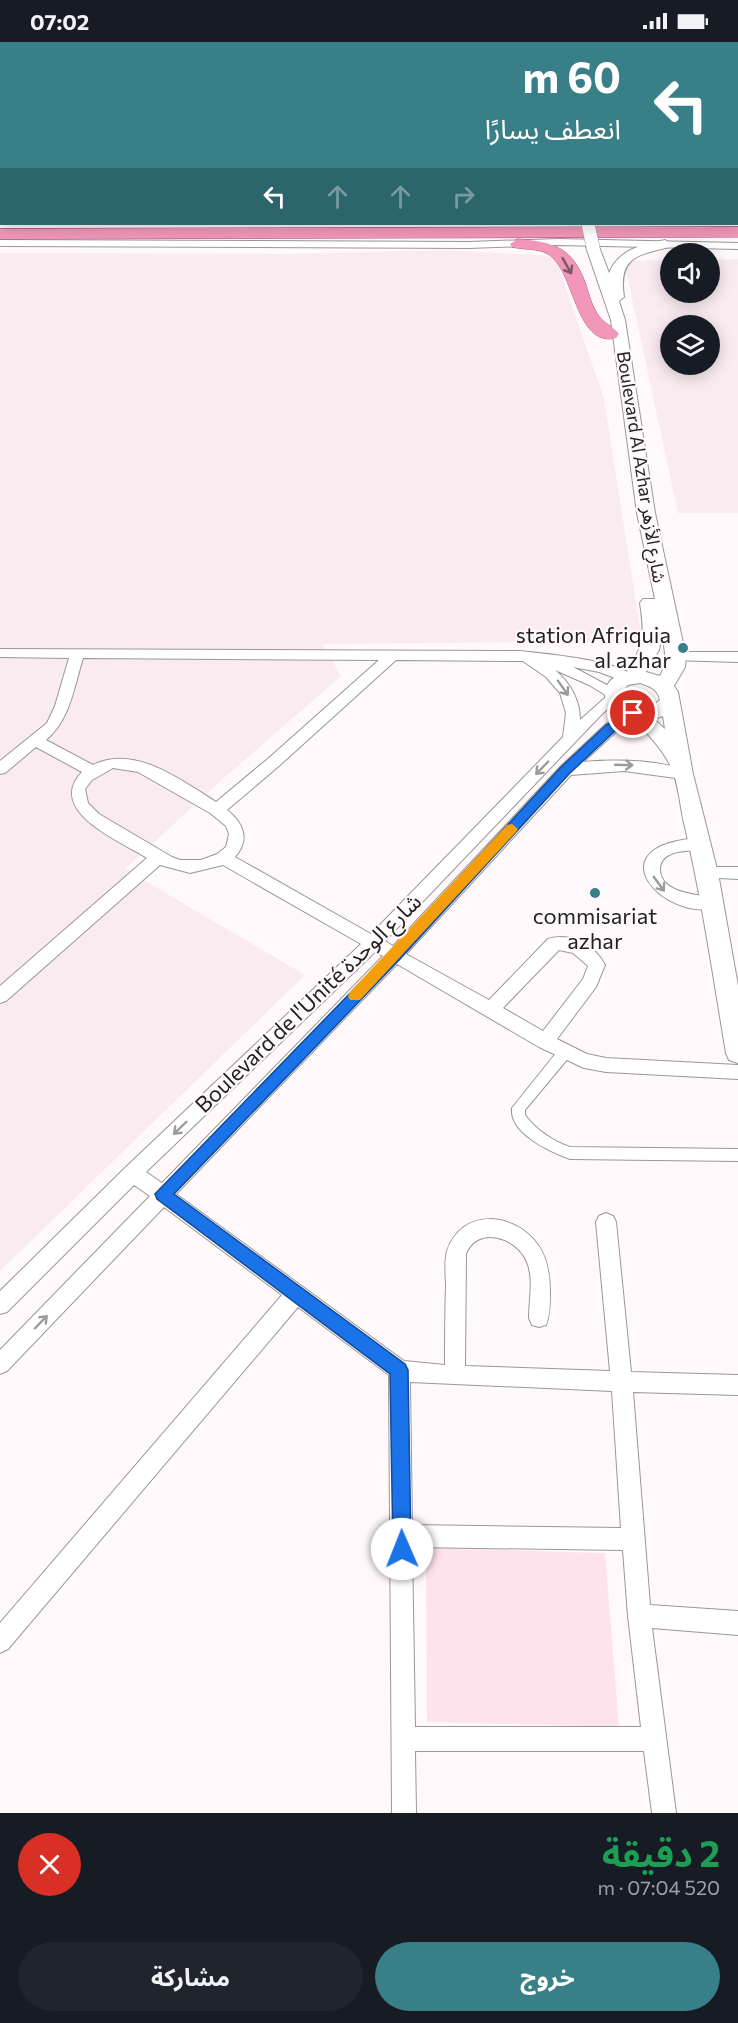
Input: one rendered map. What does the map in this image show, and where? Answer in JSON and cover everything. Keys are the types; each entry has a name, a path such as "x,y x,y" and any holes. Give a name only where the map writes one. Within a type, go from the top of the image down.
{"highway":[{"path":"0,226 118,225"},
{"path":"0,234 738,232"},
{"path":"224,233 284,238 518,244 552,250 564,259 590,318 610,334"}],"main road":[{"path":"576,225 587,247"},
{"path":"587,247 588,225"},
{"path":"621,349 624,329 614,285 614,274 620,264 631,255 660,246"},
{"name":"Boulevard Al Azhar شارع الأزهر","path":"587,247 610,334 632,503 654,632 648,656 631,678"},
{"name":"Boulevard Al Azhar شارع الأزهر","path":"587,247 618,320 646,513 676,657"},
{"path":"634,713 659,711 675,667 676,657"},
{"path":"682,769 661,737 634,713 624,709 613,696 616,684 631,678 649,678 666,695 677,733 682,769 706,873 738,1053"}],"street":[{"path":"0,243 660,244"},
{"path":"720,246 738,246"},
{"path":"0,653 524,657 594,665 631,678"},
{"path":"0,769 52,726 58,717 77,654"},
{"path":"216,810 275,761 393,655"},
{"path":"524,657 573,672 613,696"},
{"path":"524,657 555,677 567,692 573,707 574,723 570,739"},
{"path":"676,657 738,657"},
{"name":"Boulevard de l'Unité شارع الوحدة","path":"0,1305 133,1173 374,943 613,696"},
{"name":"Boulevard de l'Unité شارع الوحدة","path":"0,1364 395,956 566,770 611,728 634,713"},
{"path":"36,741 92,771"},
{"path":"112,764 132,764 151,772 216,810 227,817 236,830 235,844 224,858 207,866 183,867 159,857 87,812 78,796 79,786 92,771 112,764"},
{"path":"566,770 600,765 682,769"},
{"path":"700,844 674,844 664,848 656,855 652,864 652,873 663,892 687,902 712,903"},
{"path":"0,996 159,857"},
{"path":"224,858 489,1011 584,1061 600,1065 738,1072"},
{"path":"706,873 738,873"},
{"path":"489,1011 554,944 561,942 580,949 597,965 590,982 545,1042"},
{"path":"565,1052 519,1108 518,1116 525,1126 555,1148 581,1155 738,1155"},
{"path":"133,1173 399,1370 455,1376 738,1385"},
{"path":"606,1222 622,1383 639,1616 664,1813"},
{"path":"455,1376 456,1254 465,1237 473,1231 493,1228 507,1231 523,1240 537,1262 539,1318"},
{"path":"0,1641 297,1293"},
{"path":"399,1370 405,1739 404,1813"},
{"path":"402,1536 633,1539"},
{"path":"639,1616 738,1623"},
{"path":"405,1739 655,1740"}],"shaded area":[{"path":"444,250 555,256 604,399 642,641 323,644 341,676 216,785 125,869 305,975 0,1271 0,253 294,254"},
{"path":"738,259 738,513 678,513 624,261 660,260 660,303 720,303 720,260"},
{"path":"426,1548 605,1553 619,1727 427,1722"}],"slow traffic":[{"path":"355,996 512,829"}],"place":[{"name":"station Afriquia al azhar","path":"683,648"},
{"name":"commisariat azhar","path":"595,893"}],"route":[{"path":"402,1549 399,1370 163,1194 395,956 566,770 611,728 633,713"}]}
